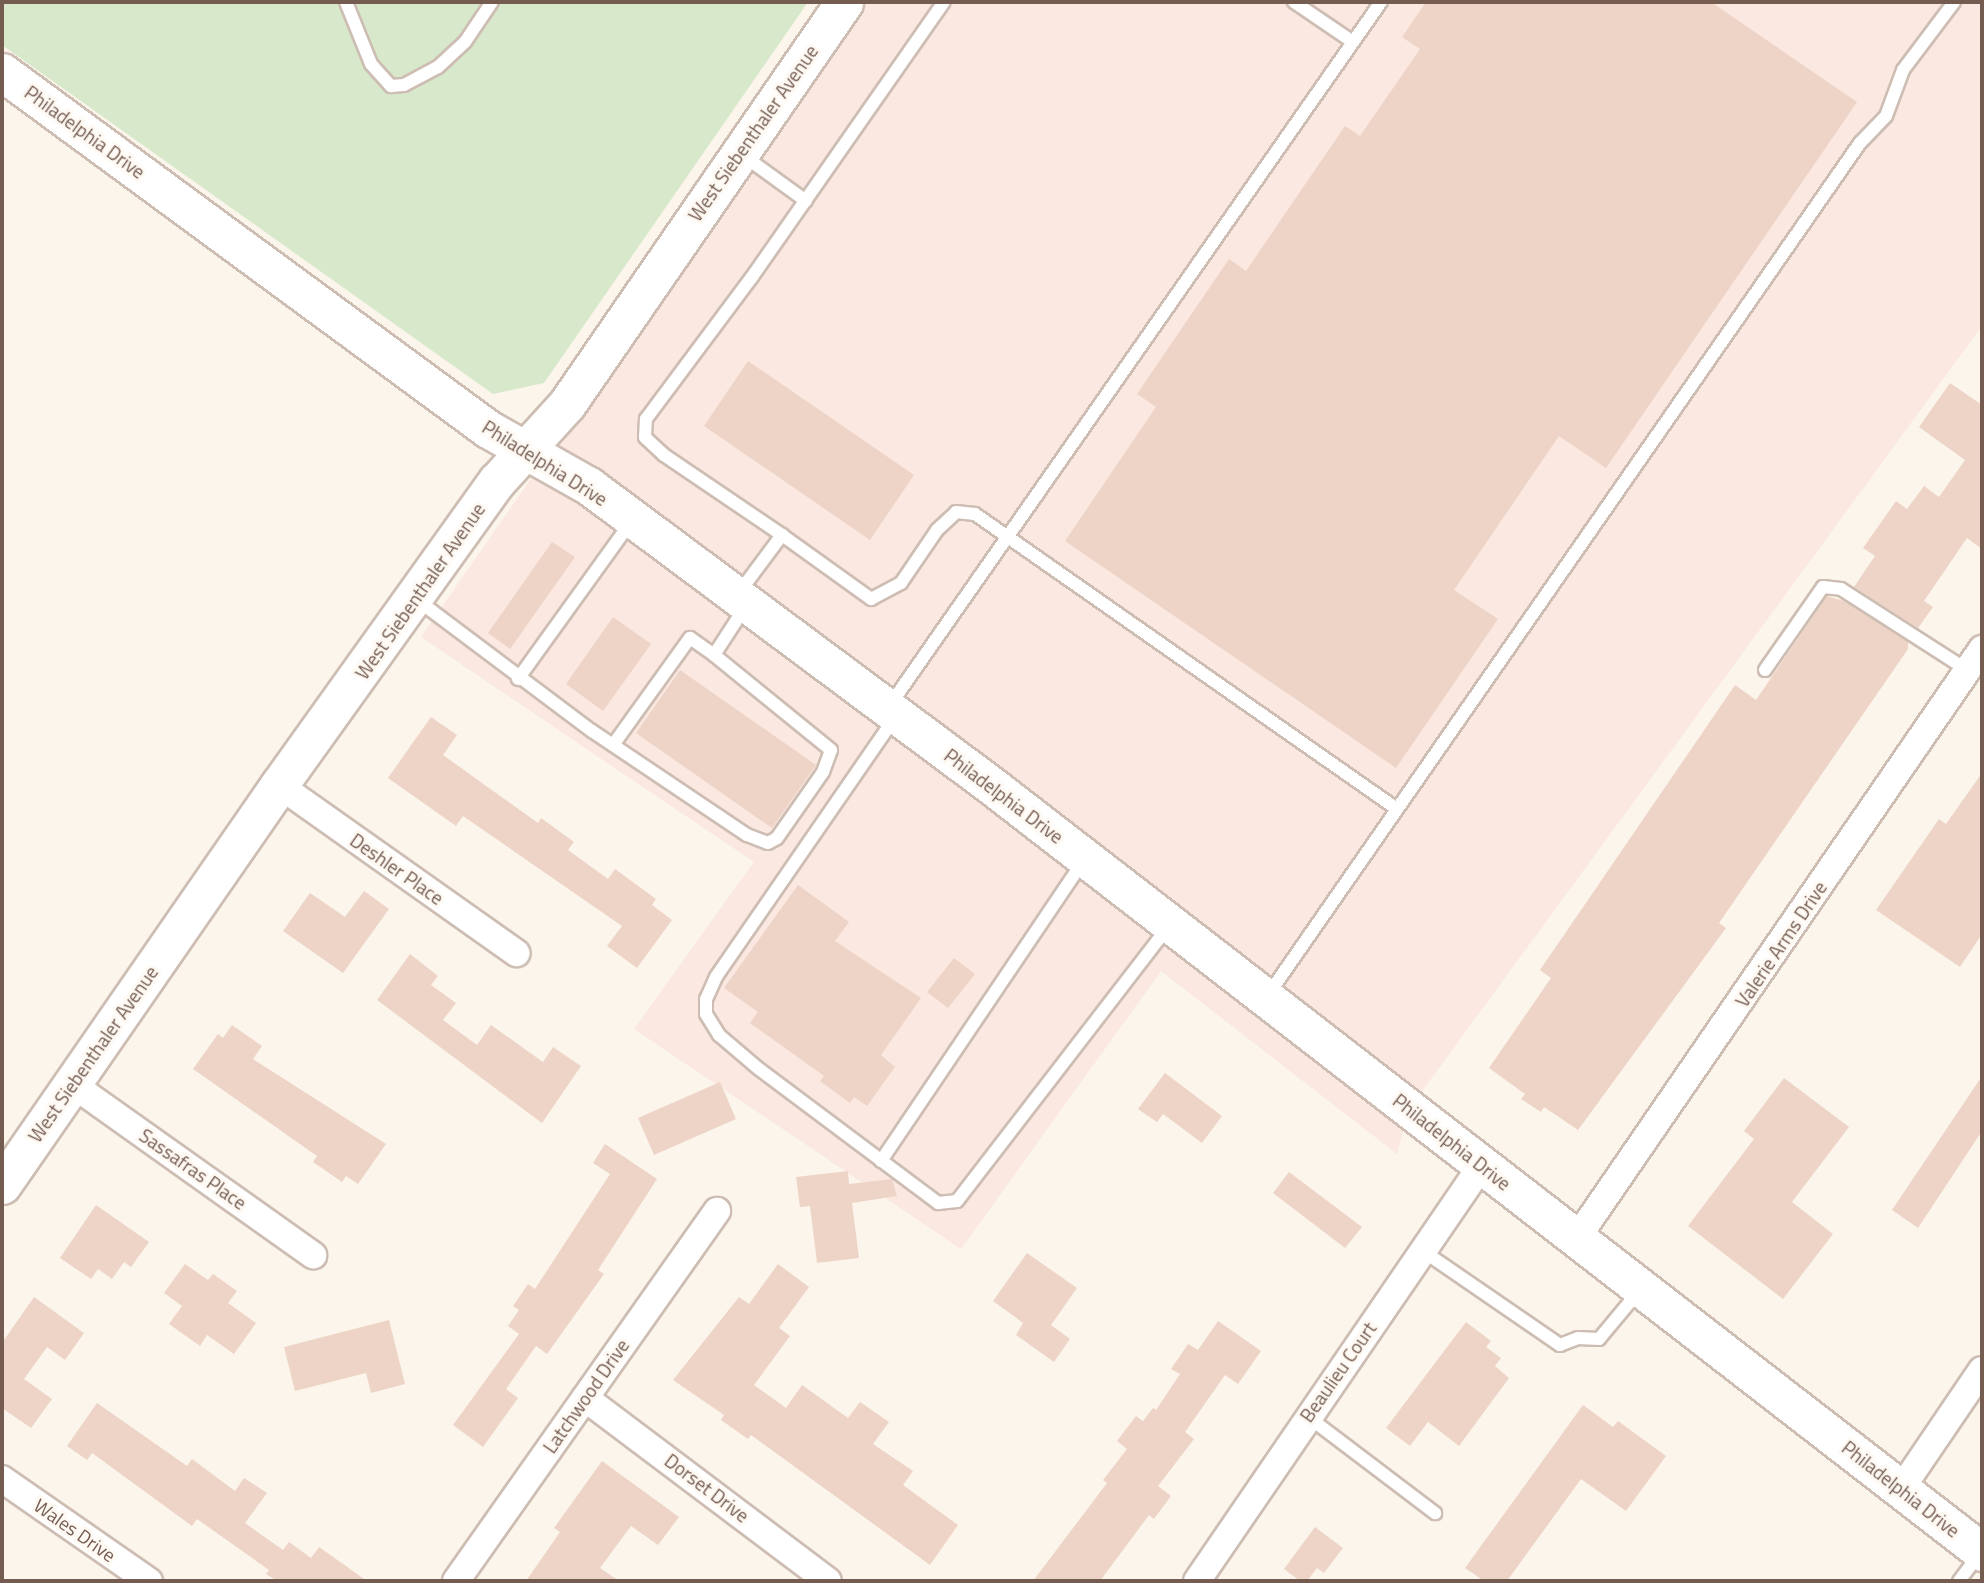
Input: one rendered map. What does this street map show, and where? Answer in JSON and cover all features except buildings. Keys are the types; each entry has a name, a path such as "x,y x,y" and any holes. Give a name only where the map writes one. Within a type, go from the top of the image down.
{"main road":[{"name":"West Siebenthaler Avenue","path":"2,1185 279,785 523,449 567,404 845,2"},
{"name":"Philadelphia Drive","path":"2,72 488,429 589,486 892,712 1982,1551"}],"street":[{"name":"Valerie Arms Drive","path":"1577,1238 1982,649"},
{"name":"Deshler Place","path":"279,785 516,953"},
{"name":"Sassafras Place","path":"72,1084 313,1255"},
{"name":"Beaulieu Court","path":"1197,1581 1307,1416 1482,1166"},
{"name":"Latchwood Drive","path":"456,1581 716,1211"},
{"path":"1901,1489 1982,1370"},
{"name":"Dorset Drive","path":"585,1398 828,1581"},
{"name":"Wales Drive","path":"2,1479 149,1581"}],"lane":[{"path":"346,2 371,64 391,86 404,85 438,67 465,43 492,2"},
{"path":"944,2 806,201 646,419 645,437 664,455 871,598 901,583 937,530 956,512 975,514 1397,809"},
{"path":"1294,2 1353,42"},
{"path":"1170,924 957,1201 938,1203 719,1035 706,1007 716,978 1008,536 1381,2"},
{"path":"1266,998 1860,143 1886,116 1903,70 1954,2"},
{"path":"739,153 806,201"},
{"path":"518,679 633,519"},
{"path":"714,655 742,600 782,535"},
{"path":"1765,670 1824,587 1841,589 1967,670"},
{"path":"416,599 518,679 613,745 758,842 777,838 823,772 831,750 690,638 613,745"},
{"path":"881,1160 1085,858"},
{"path":"1423,1251 1560,1345 1578,1338 1599,1339 1642,1288"},
{"path":"1307,1416 1435,1513"},
{"path":"1959,1581 1982,1551"}],"shaded area":[{"path":"862,2 1982,2 1982,326 1409,1109 1397,1154 1161,971 961,1249 634,1029 754,862 421,637"}],"green space":[{"path":"2,2 808,2 544,383 493,394 2,45"}]}
